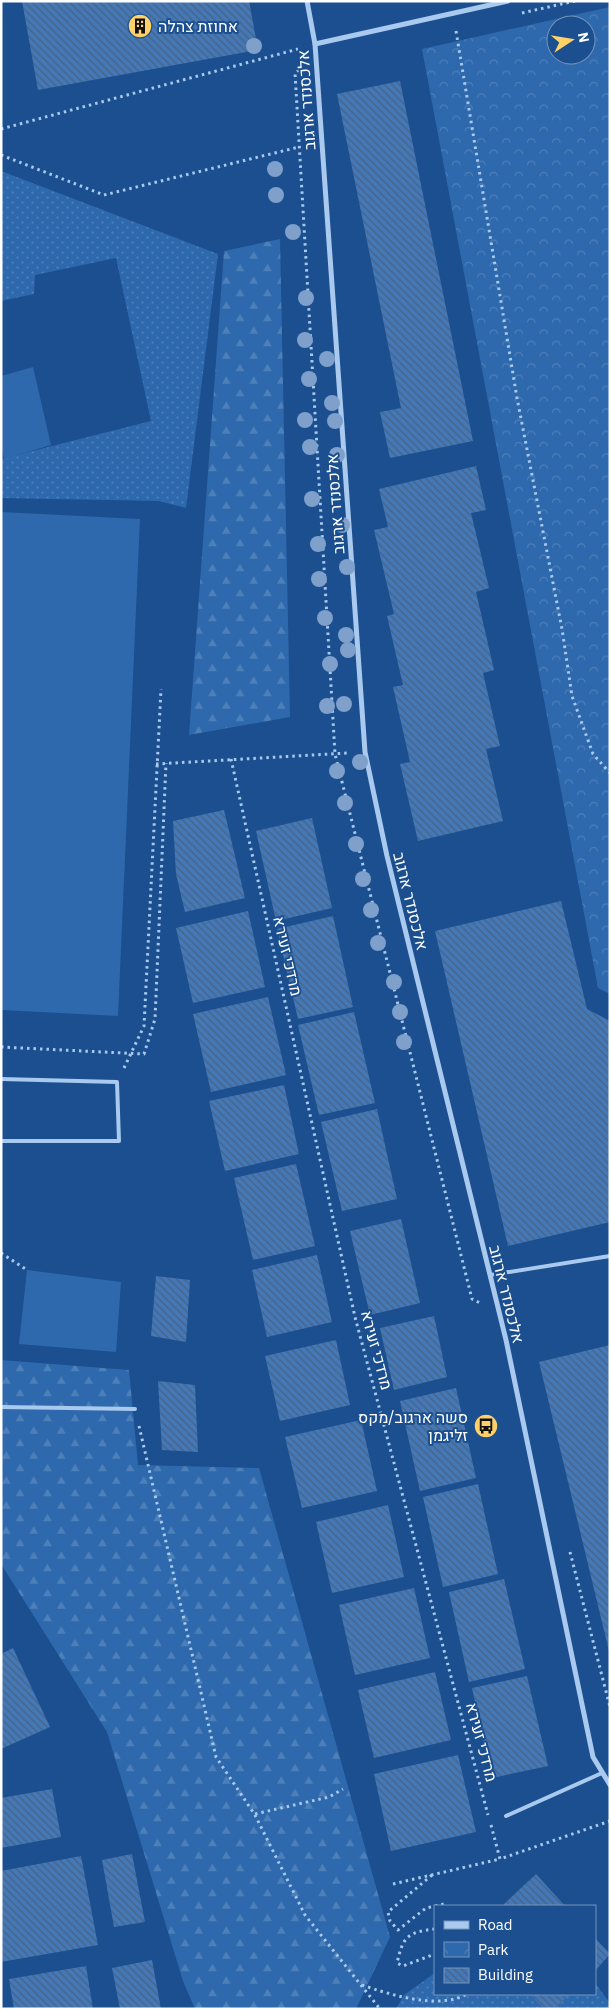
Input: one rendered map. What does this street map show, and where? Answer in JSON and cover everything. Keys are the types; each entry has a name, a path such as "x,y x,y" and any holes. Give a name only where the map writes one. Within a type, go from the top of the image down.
{"street":[{"name":"אלכסנדר ארגוב","path":"307,1 315,44 365,752 387,856 506,1340 593,1757 610,1785"},
{"path":"315,44 508,1"}],"lane":[{"path":"1,1079 117,1082 118,1141 1,1141"},
{"path":"490,1275 610,1256"},
{"path":"1,1407 135,1409"},
{"path":"506,1816 602,1772"}],"path":[{"path":"454,13 517,398 562,629 572,696 593,754 610,773"},
{"path":"1,129 315,44"},
{"path":"1,155 104,195 299,147"},
{"path":"117,1082 144,1026 161,690"},
{"path":"156,764 365,752"},
{"name":"מרדכי זעירא","path":"231,759 355,1317 500,1859"},
{"path":"1,1047 144,1054 155,1019 166,763"},
{"path":"1,1253 27,1270"},
{"path":"135,1409 216,1757 255,1814 305,1915 378,2008"},
{"path":"255,1814 329,1797 343,1790"},
{"path":"393,1884 500,1859 610,1821"},
{"path":"432,1875 388,1912 390,1921 398,1930 426,1908 434,1906"},
{"path":"434,1928 416,1931 402,1941 397,1963 402,1966 434,1954"},
{"path":"361,1985 431,2005 462,1998 466,1995"}],"green space":[{"path":"610,7 610,994 598,988 422,49 546,21 546,65 596,65 596,15 574,15"},
{"path":"1,171 218,254 186,508 159,501 1,498 1,459 151,421 116,258 35,275 34,294 1,301"},
{"path":"280,239 290,717 189,735 224,251"},
{"path":"33,367 51,445 4,459 1,447 1,376"},
{"path":"1,512 140,519 118,1016 1,1010"},
{"path":"27,1270 121,1282 116,1352 19,1344"},
{"path":"1,1360 129,1370 138,1465 259,1468 390,1937 356,2009 195,2009 183,1981 107,1732 1,1564"},
{"path":"434,1974 434,1995 596,1995 596,1984 610,2003 610,2009 396,2009 404,1995"}],"building":[{"name":"אחוזת צהלה","path":"22,1 249,1 258,50 38,90"},
{"path":"400,81 473,441 390,458 380,412 401,408 337,94"},
{"path":"476,466 486,510 471,513 489,588 476,592 494,670 483,673 500,746 486,749 503,821 418,841 400,764 410,762 393,687 403,685 387,616 394,614 374,530 388,527 379,489"},
{"path":"224,810 245,898 185,912 176,874 173,821"},
{"path":"312,818 332,908 276,921 256,831"},
{"path":"561,901 587,1009 610,1021 610,1222 508,1246 435,931"},
{"path":"248,911 265,987 193,1003 176,928"},
{"path":"333,916 353,1007 298,1019 277,929"},
{"path":"268,997 286,1075 211,1092 193,1014"},
{"path":"354,1012 375,1103 319,1115 298,1025"},
{"path":"284,1085 299,1154 225,1171 209,1101"},
{"path":"377,1109 397,1199 342,1211 321,1122"},
{"path":"296,1164 315,1246 253,1260 234,1178"},
{"path":"401,1219 420,1303 370,1315 350,1231"},
{"path":"317,1255 332,1322 267,1337 252,1270"},
{"path":"156,1276 190,1280 186,1342 151,1336"},
{"path":"434,1316 447,1377 394,1390 380,1328"},
{"path":"336,1340 350,1405 280,1421 265,1356"},
{"path":"610,1345 610,1651 609,1651 539,1362"},
{"path":"158,1381 195,1385 198,1452 162,1450"},
{"path":"456,1388 476,1478 420,1491 400,1401"},
{"path":"361,1420 377,1491 302,1508 285,1437"},
{"path":"478,1484 498,1574 443,1587 423,1497"},
{"path":"388,1505 404,1577 332,1593 316,1522"},
{"path":"504,1579 525,1669 469,1682 449,1592"},
{"path":"414,1588 430,1658 355,1675 339,1605"},
{"path":"13,1648 50,1727 1,1749 1,1654"},
{"path":"435,1672 451,1740 374,1758 358,1690"},
{"path":"527,1676 548,1766 492,1778 472,1688"},
{"path":"458,1755 476,1832 391,1851 374,1774"},
{"path":"52,1789 61,1837 1,1848 1,1798"},
{"path":"132,1854 145,1922 114,1927 102,1860"},
{"path":"81,1856 98,1945 1,1962 1,1871"},
{"path":"536,1874 564,1905 503,1905"},
{"path":"596,1939 610,1954 596,1970"},
{"path":"152,1960 161,2009 120,2009 112,1968"},
{"path":"86,1966 93,2009 14,2009 9,1979"},
{"path":"531,1995 569,1995 554,2009 544,2009"}],"place":[{"name":"אחוזת צהלה","path":"140,26"},
{"name":"סשה ארגוב/מקס זליגמן","path":"486,1426"}]}
